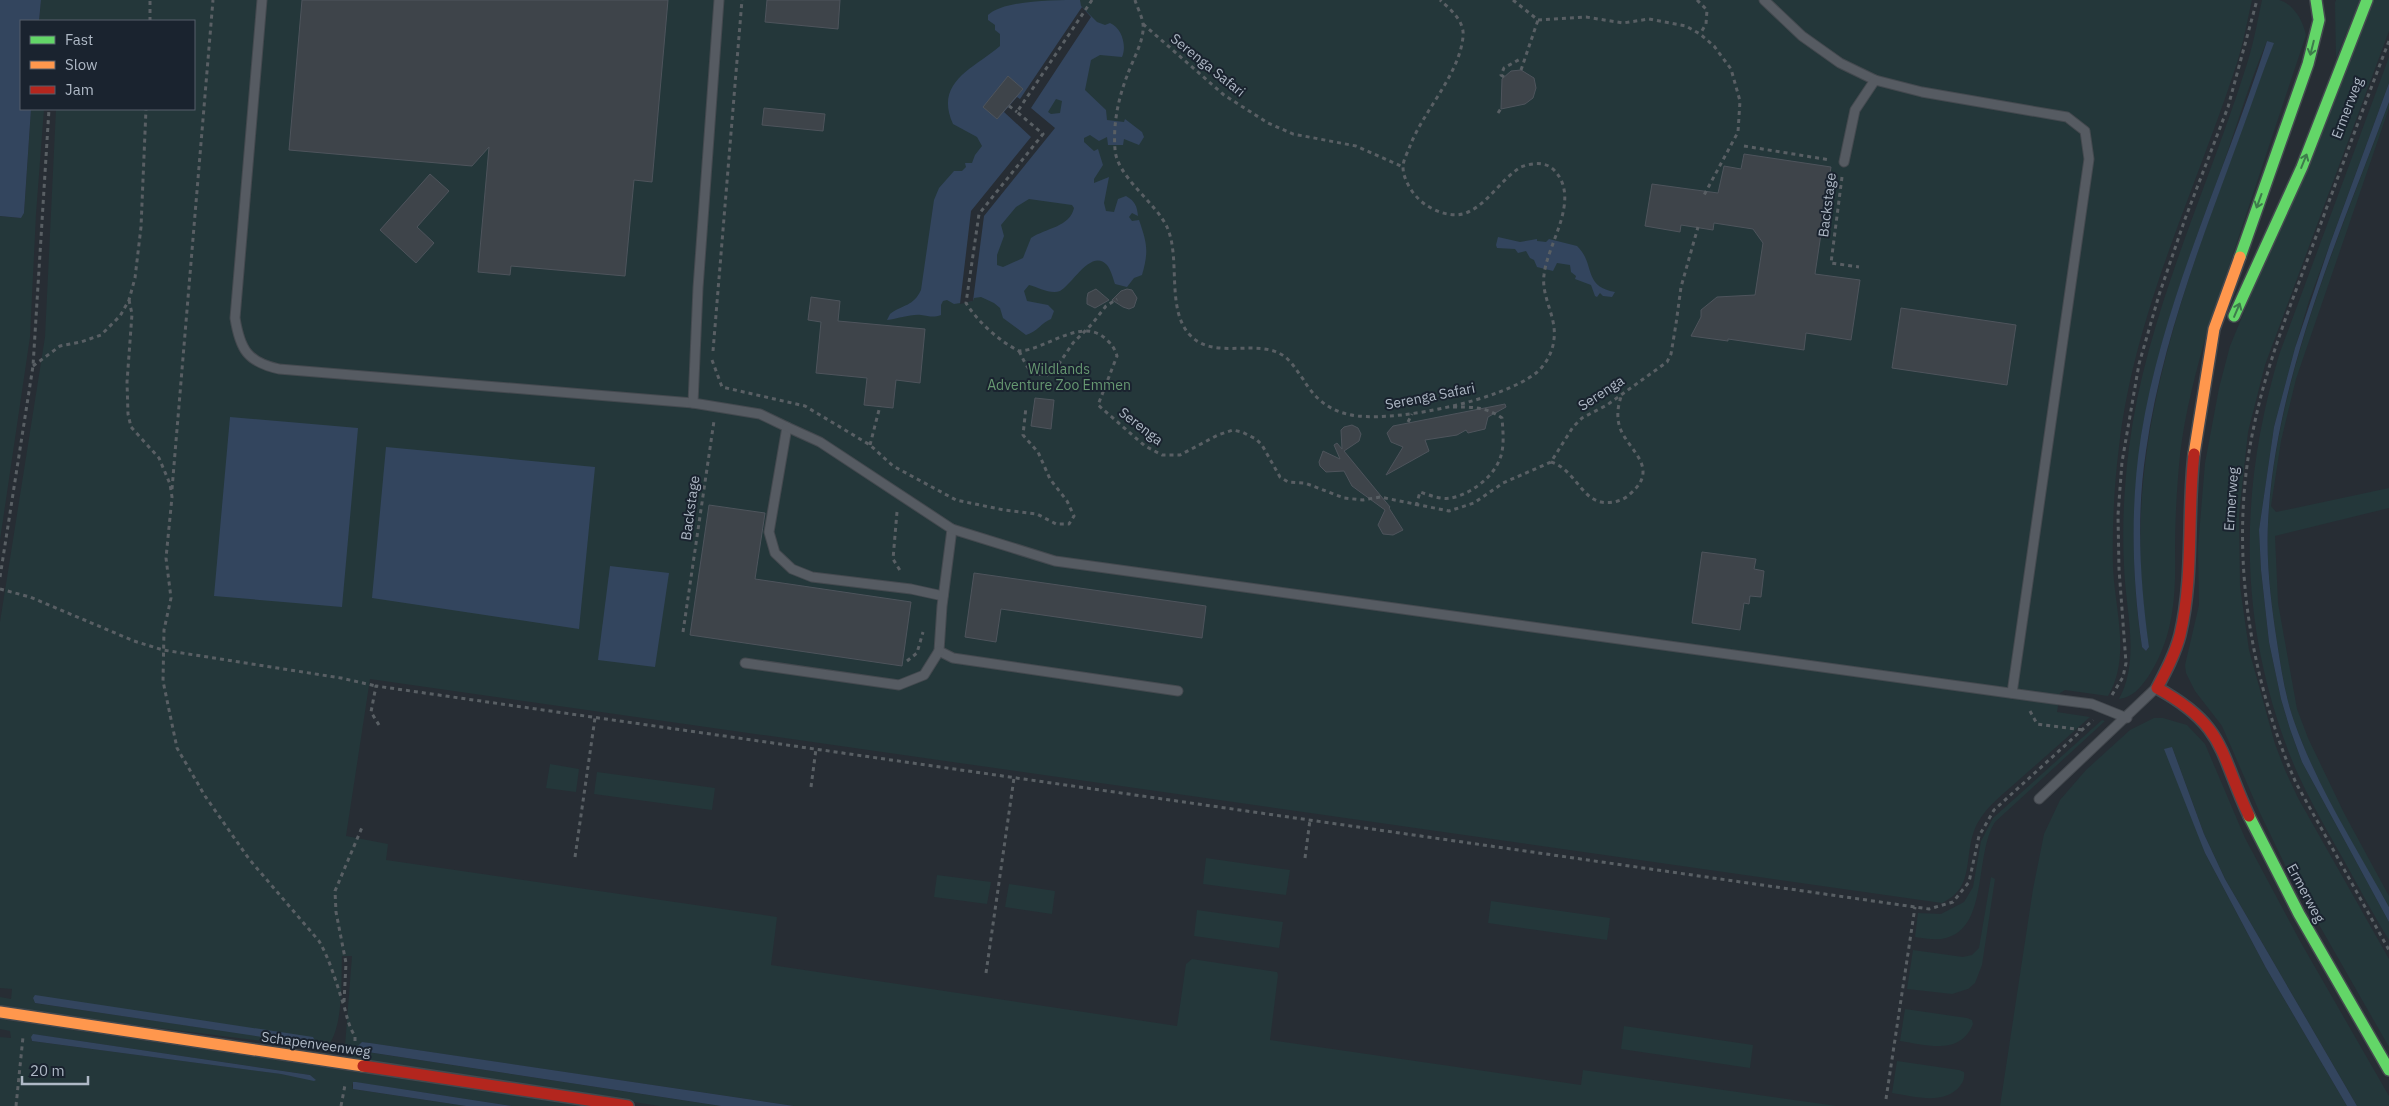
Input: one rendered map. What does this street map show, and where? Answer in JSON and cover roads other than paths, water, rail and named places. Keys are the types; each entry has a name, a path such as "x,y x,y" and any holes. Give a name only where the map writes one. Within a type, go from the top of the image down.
{"street":[{"name":"Ermerweg","path":"2316,0 2319,20 2308,64 2214,330 2210,370 2192,472 2189,516 2188,600 2177,649 2168,670 2156,688 2186,704 2200,716 2215,735 2250,818 2304,922 2389,1070"},
{"name":"Ermerweg","path":"2210,370 2302,167 2367,0"},
{"name":"Schapenveenweg","path":"0,1012 628,1106"}],"lane":[{"path":"262,0 235,318 238,338 246,353 262,365 279,369 693,403 760,414 820,442 952,529 1055,561 2092,704 2127,718"},
{"path":"693,403 698,288 720,0"},
{"path":"1764,0 1802,36 1840,63 1874,80 1922,92 2067,117 2085,131 2089,159 2016,694"},
{"path":"1844,162 1855,110 1874,80"},
{"path":"786,427 769,532 775,553 792,569 812,577 911,589 943,596"},
{"path":"745,663 899,685 924,675 938,651 952,529"},
{"path":"938,651 953,658 1178,691"},
{"path":"2039,800 2127,718 2156,688"}],"water":[{"path":"0,0 41,0 39,20 20,20 20,110 31,110 24,213 21,218 0,216"},
{"path":"1080,0 1081,6 1097,22 1105,25 1110,23 1114,25 1118,29 1124,43 1122,57 1100,55 1091,60 1085,90 1106,110 1107,120 1124,122 1125,119 1142,132 1144,137 1139,145 1124,139 1123,145 1108,145 1107,137 1099,141 1090,135 1084,138 1084,142 1094,151 1098,149 1103,165 1094,179 1094,183 1109,177 1104,203 1106,211 1114,212 1118,199 1126,196 1132,200 1136,207 1138,216 1132,213 1129,217 1132,221 1139,220 1145,241 1146,260 1142,275 1134,278 1127,287 1115,284 1107,265 1101,261 1095,261 1082,269 1060,291 1049,291 1029,285 1024,291 1027,301 1048,305 1054,311 1051,319 1026,335 1003,318 1000,308 981,297 974,298 973,301 954,304 947,300 943,301 941,315 938,316 913,315 887,320 890,314 915,300 921,290 934,200 939,188 954,171 962,171 966,167 965,163 972,163 982,146 977,137 953,124 948,110 952,87 959,78 1000,46 1000,34 995,30 995,25 988,20 988,15 1006,6 1018,4","holes":["1056,99 1062,101 1060,113 1051,114 1048,112","1029,199 1072,205 1074,208 1072,214 1063,223 1031,238 1023,258 1003,267 997,265 997,255 1004,236 1001,225 1016,207"]},
{"path":"2267,41 2274,43 2186,286 2153,409 2143,475 2140,524 2141,574 2149,647 2146,651 2142,647 2136,594 2134,516 2137,463 2151,385 2179,286"},
{"path":"2389,83 2389,102 2312,309 2296,362 2283,415 2273,469 2268,523 2268,568 2282,672 2291,711 2303,745 2325,793 2389,907 2389,922 2302,762 2290,729 2281,699 2269,642 2261,570 2259,530 2274,427 2295,348 2330,244"},
{"path":"1498,237 1520,242 1537,239 1537,241 1546,242 1549,239 1577,246 1583,253 1593,280 1605,289 1615,292 1612,297 1603,296 1600,293 1597,297 1591,285 1575,279 1576,276 1571,272 1570,265 1557,263 1553,271 1537,267 1526,251 1518,253 1515,249 1497,248"},
{"path":"230,417 358,428 342,607 214,596"},
{"path":"386,447 595,467 579,629 372,598"},
{"path":"610,566 669,573 655,667 598,660"},
{"path":"2172,747 2204,834 2225,879 2357,1106 2347,1106 2266,968 2205,853 2164,749"},
{"path":"35,995 313,1037 315,1041 309,1044 35,1003 33,998"},
{"path":"33,1034 310,1075 316,1080 32,1041 31,1037"},
{"path":"362,1042 794,1106 721,1106 361,1051 358,1046"},
{"path":"353,1082 512,1106 466,1106 353,1089"}],"park label":[{"name":"Wildlands Adventure Zoo Emmen","path":"1059,378"}]}
